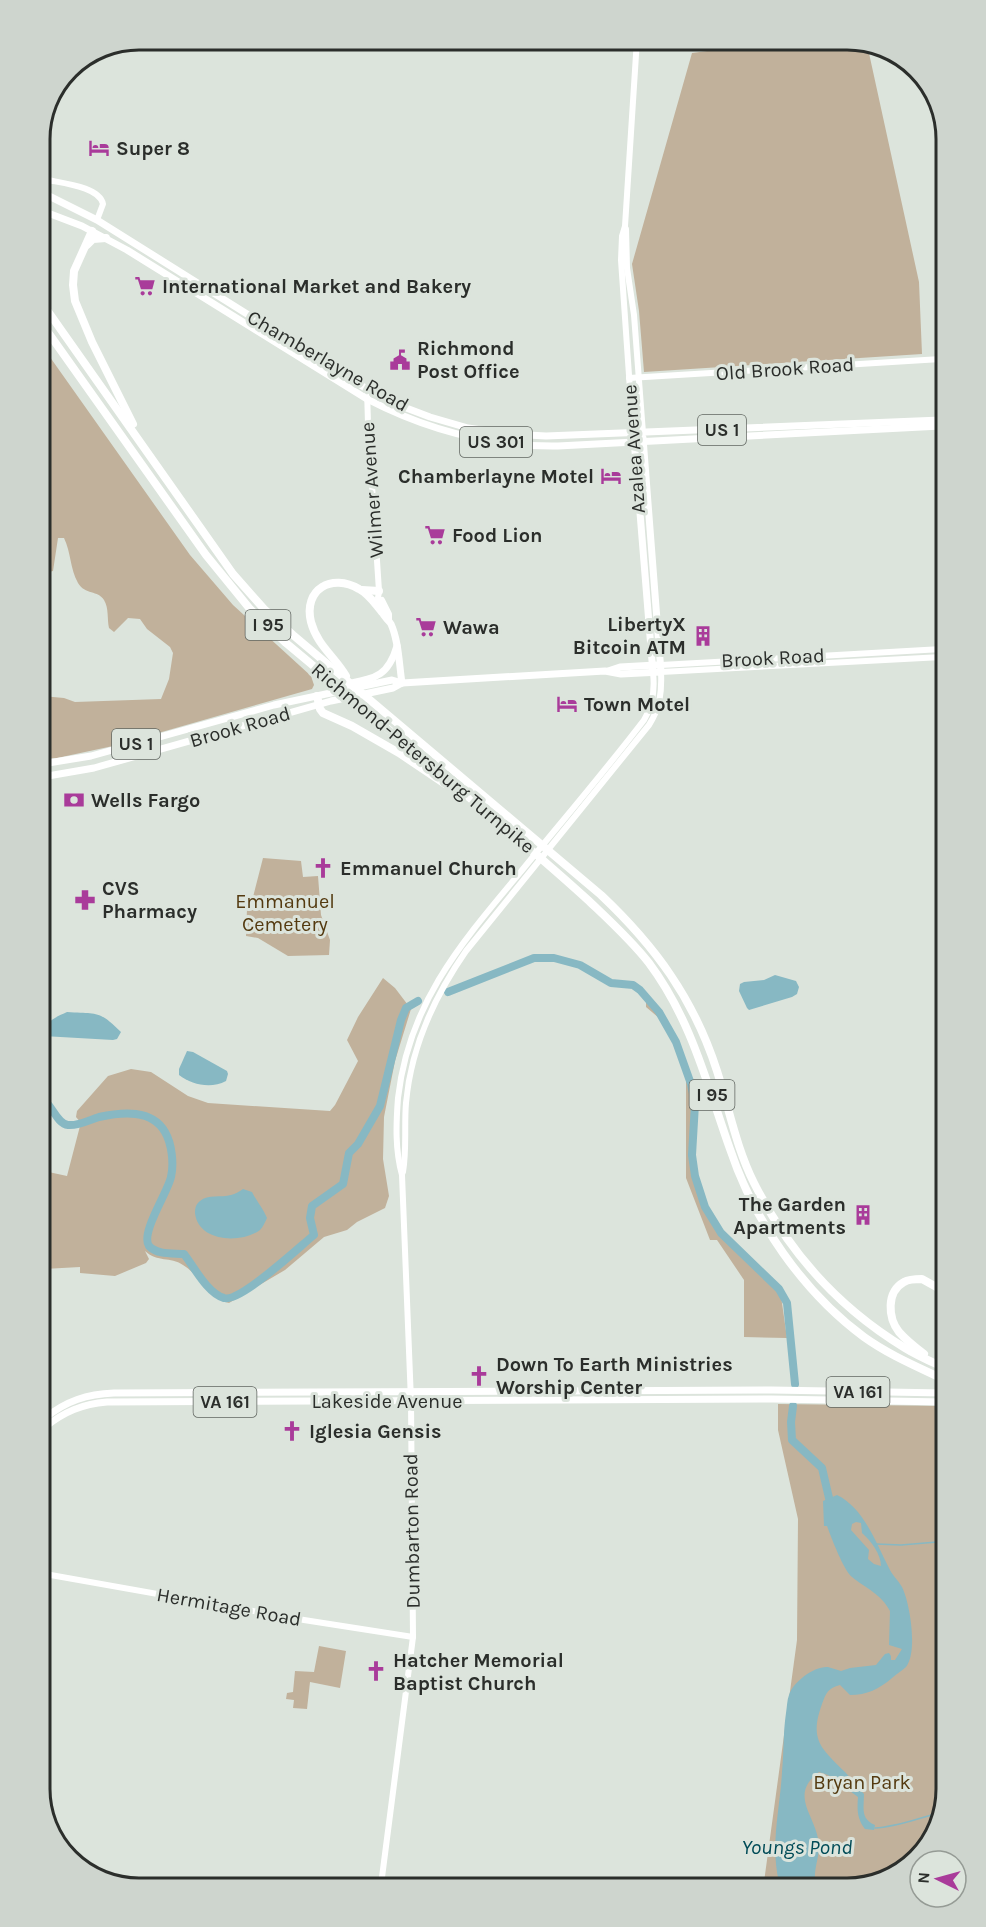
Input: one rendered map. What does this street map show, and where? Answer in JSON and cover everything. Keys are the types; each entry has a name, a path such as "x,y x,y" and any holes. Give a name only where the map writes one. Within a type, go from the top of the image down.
{"highway":[{"path":"92,231 73,278 75,302 120,401 152,460"},
{"path":"84,248 93,239 106,238"},
{"name":"I 95","path":"50,314 152,460"},
{"name":"Richmond-Petersburg Turnpike","path":"50,335 206,555 245,603 286,643 549,864 624,934 649,963 668,992 696,1048 738,1172 756,1211 776,1244 809,1285 848,1324 889,1352 936,1376"},
{"name":"Richmond-Petersburg Turnpike","path":"152,460 219,555 254,598 286,630 601,895 640,934 674,979 698,1024 716,1070 745,1162 754,1183 786,1237 836,1296 874,1328 906,1349 936,1364"},
{"path":"352,685 319,641 312,625 310,610 315,594 327,584 346,583 361,590 382,612"},
{"path":"361,590 379,591"},
{"path":"320,694 319,705 323,713 399,753 476,804"},
{"path":"936,1287 922,1279 904,1282 893,1294 891,1312 892,1320 899,1332 916,1348 936,1362"}],"main road":[{"name":"Azalea Avenue","path":"636,50 625,226 627,268 634,315 639,377 657,669"},
{"path":"50,180 88,189 98,194 103,204 92,231"},
{"name":"Chamberlayne Road","path":"50,196 97,220 367,389 401,406 430,417 487,431 546,436 634,437"},
{"name":"Chamberlayne Road","path":"50,214 106,238 367,399 421,424 489,441 526,445 558,446 634,437"},
{"name":"Azalea Avenue","path":"625,226 622,236 621,266 629,378 657,669"},
{"name":"Old Brook Road","path":"629,378 936,359"},
{"name":"Wilmer Avenue","path":"367,389 378,598 384,617 389,621"},
{"name":"US 1","path":"643,437 936,420"},
{"name":"US 1","path":"643,437 936,426"},
{"name":"US 301","path":"634,437 643,437"},
{"name":"Wilmer Avenue","path":"379,591 389,614 397,646 402,683"},
{"path":"372,681 387,669 397,646"},
{"name":"Brook Road","path":"50,763 91,756 372,681 392,680 402,683 605,672 621,675 657,669 936,649"},
{"name":"Brook Road","path":"657,669 936,657"},
{"name":"Dumbarton Road","path":"402,1175 397,1158 398,1101 404,1066 416,1024 431,992 445,967 474,929 648,713 657,669"},
{"name":"Dumbarton Road","path":"382,1877 413,1637 411,1401 402,1175 409,1082 416,1049 427,1019 444,984 457,964 652,721 660,699 657,669"},
{"name":"Brook Road","path":"50,776 103,766 331,701 393,688 402,683"},
{"name":"Lakeside Avenue","path":"50,1415 68,1402 100,1394 772,1390 936,1393"},
{"name":"Lakeside Avenue","path":"50,1423 69,1410 99,1403 772,1399 936,1401"},
{"name":"Hermitage Road","path":"50,1575 413,1637"}],"green space":[{"path":"715,50 854,50 869,53 919,282 922,354 644,372 632,264 692,53"},
{"path":"50,357 190,555 233,605 311,676 314,685 312,689 113,746 50,758 50,697 75,702 161,699 169,679 173,653 170,647 147,629 140,619 128,618 114,632 109,628 106,603 101,597 84,589 78,583 64,538 58,538 53,571 50,572"},
{"name":"Emmanuel Cemetery","path":"263,858 301,861 303,877 318,876 321,915 330,940 329,955 288,956 258,938 246,936 247,909 253,897"},
{"path":"383,978 395,988 411,1009 395,1061 384,1117 383,1159 389,1196 385,1208 357,1222 347,1230 324,1237 285,1270 229,1303 210,1292 183,1265 155,1257 145,1251 149,1259 146,1263 115,1276 80,1273 80,1267 50,1269 50,1172 67,1176 82,1124 76,1117 77,1111 108,1076 131,1069 151,1072 188,1096 208,1103 330,1111 358,1061 347,1040 358,1017"},
{"path":"646,998 656,1007 673,1034 690,1076 695,1095 695,1118 690,1167 705,1203 707,1215 736,1245 749,1263 780,1289 787,1338 744,1337 744,1280 717,1240 710,1240 686,1178 686,1071 666,1028 659,1018 646,1007"},
{"name":"Bryan Park","path":"778,1404 936,1406 936,1800 927,1828 913,1849 908,1849 908,1854 892,1866 865,1876 765,1878 797,1640 798,1519 778,1430"},
{"path":"319,1646 346,1651 340,1688 310,1682 307,1709 293,1708 294,1700 286,1699 287,1693 293,1692 295,1671 314,1672"}],"water":[{"path":"775,975 796,981 799,987 797,994 749,1010 739,991 740,984 764,980"},
{"path":"67,1012 97,1014 121,1032 117,1039 113,1040 50,1036 50,1022"},
{"path":"187,1051 227,1071 226,1081 214,1085 202,1085 179,1075 179,1069"},
{"path":"243,1189 252,1192 267,1218 260,1230 242,1237 222,1238 204,1230 198,1223 195,1213 199,1202 207,1198 231,1195"},
{"name":"Youngs Pond","path":"837,1495 855,1508 862,1517 890,1571 905,1594 912,1627 912,1650 906,1667 872,1691 850,1695 840,1685 830,1689 818,1716 817,1735 820,1742 829,1756 864,1794 865,1816 875,1825 874,1830 865,1829 860,1821 858,1797 828,1775 819,1772 805,1790 807,1808 818,1838 819,1849 815,1878 778,1878 775,1841 785,1720 791,1690 805,1676 822,1667 841,1671 876,1665 885,1654 889,1653 891,1660 895,1660 902,1649 889,1645 890,1611 878,1596 849,1574 827,1526 824,1526 823,1501","holes":["861,1523 862,1533 875,1548 881,1566 868,1559 869,1550 851,1530 852,1524"]}],"waterway":[{"path":"448,992 534,958 554,958 580,965 611,983 633,985 640,990 659,1012 676,1042 691,1084 695,1104 692,1155 695,1176 705,1207 721,1233 779,1289 787,1303 795,1384"},
{"path":"50,1106 58,1118 68,1125 127,1113 144,1116 159,1125 169,1142 172,1172 169,1184 151,1222 147,1240 149,1246 161,1252 184,1254 212,1291 224,1298 232,1297 256,1283 314,1235 310,1218 312,1206 343,1184 349,1153 358,1144 380,1106 401,1020 406,1008 418,1001"},
{"path":"793,1406 792,1440 822,1468 829,1498"},
{"path":"876,1544 936,1542"},
{"path":"875,1828 932,1815"}],"place":[{"name":"Super 8","path":"99,148"},
{"name":"International Market and Bakery","path":"145,286"},
{"name":"Richmond Post Office","path":"400,360"},
{"name":"Chamberlayne Motel","path":"611,476"},
{"name":"Food Lion","path":"435,535"},
{"name":"Wawa","path":"426,627"},
{"name":"LibertyX Bitcoin ATM","path":"703,636"},
{"name":"Town Motel","path":"567,704"},
{"name":"Wells Fargo","path":"74,800"},
{"name":"Emmanuel Church","path":"323,868"},
{"name":"CVS Pharmacy","path":"85,900"},
{"name":"The Garden Apartments","path":"863,1215"},
{"name":"Down To Earth Ministries Worship Center","path":"479,1376"},
{"name":"Iglesia Gensis","path":"292,1431"},
{"name":"Hatcher Memorial Baptist Church","path":"376,1671"}]}
